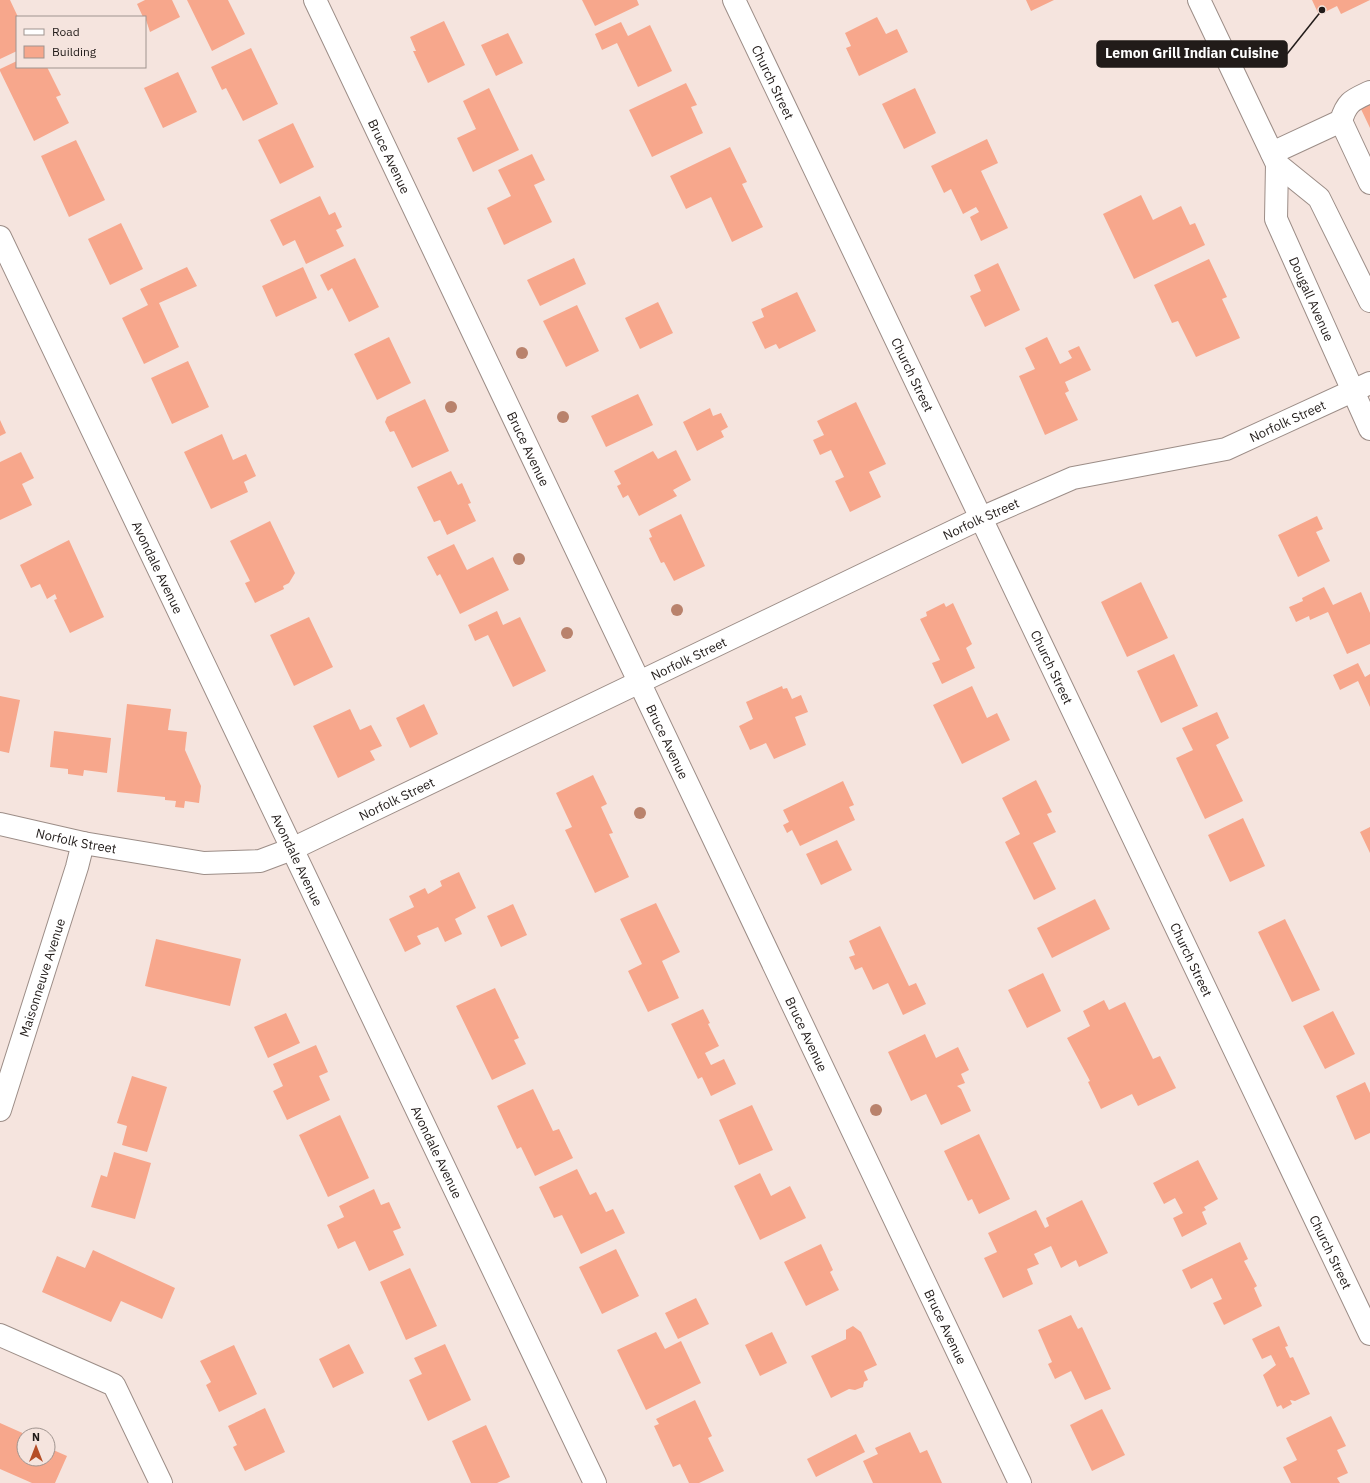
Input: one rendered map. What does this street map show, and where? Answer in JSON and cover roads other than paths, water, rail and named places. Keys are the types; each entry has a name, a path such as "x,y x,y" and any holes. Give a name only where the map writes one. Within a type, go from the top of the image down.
{"street":[{"name":"Bruce Avenue","path":"315,0 1020,1483"},
{"name":"Church Street","path":"734,0 1370,1334"},
{"name":"Dougall Avenue","path":"1199,0 1275,159 1319,198 1368,290"},
{"path":"1370,92 1355,99 1345,107 1341,120 1370,184"},
{"path":"1275,159 1341,120"},
{"name":"Dougall Avenue","path":"1275,159 1276,219 1361,387 1370,429"},
{"name":"Avondale Avenue","path":"0,237 595,1483"},
{"name":"Norfolk Street","path":"0,824 83,843 204,863 260,861 292,849 981,518 1073,478 1226,449 1361,387"},
{"name":"Maisonneuve Avenue","path":"0,1110 78,867 83,843"},
{"path":"0,1335 114,1385 161,1483"}],"place":[{"name":"Lemon Grill Indian Cuisine","path":"1322,10"}]}
